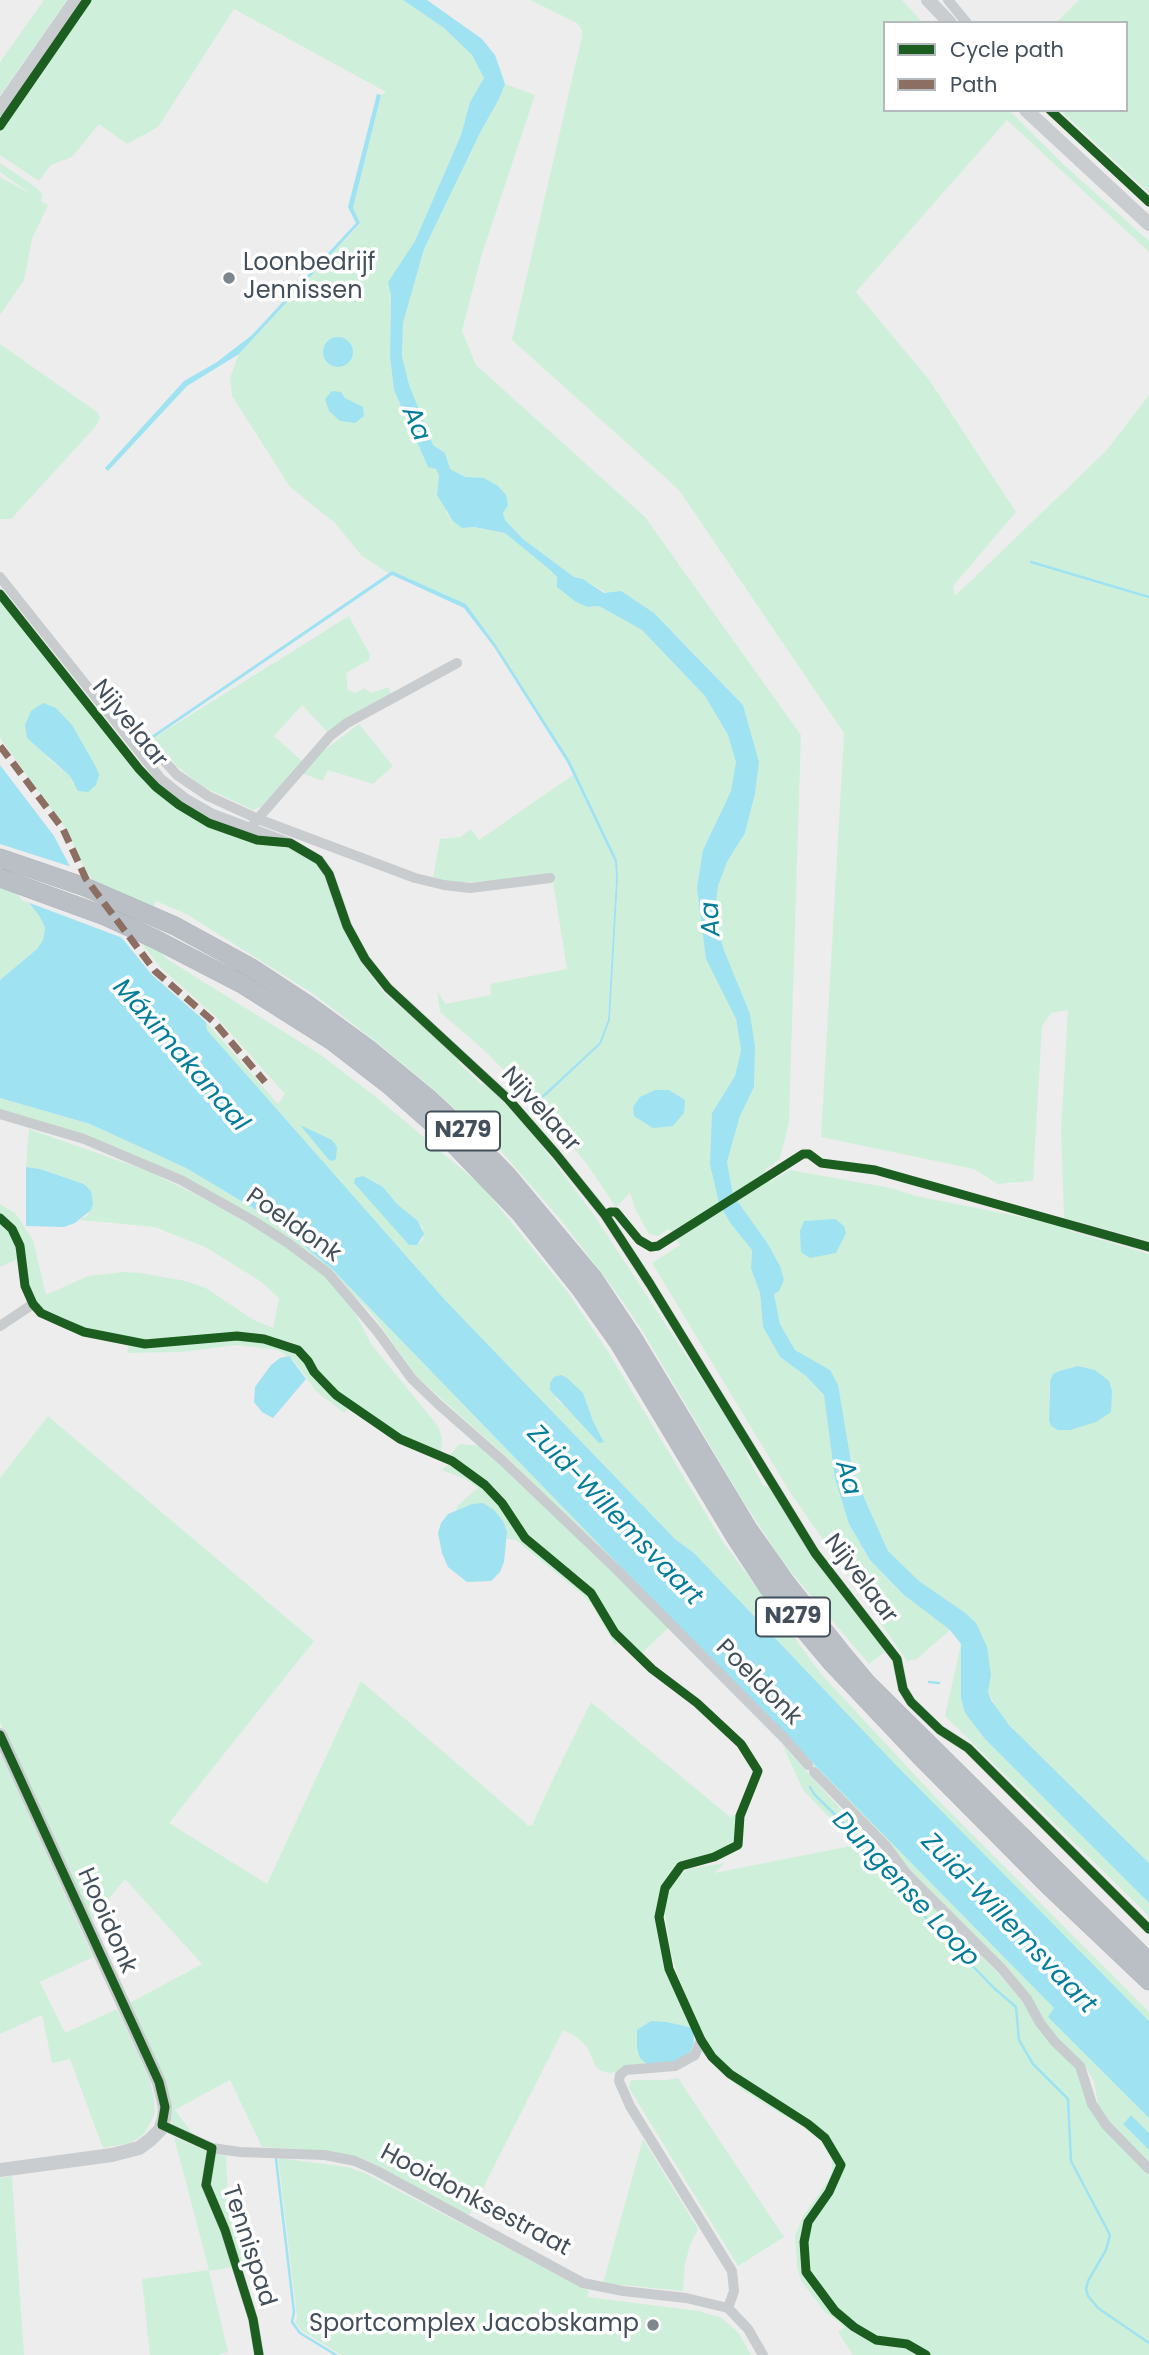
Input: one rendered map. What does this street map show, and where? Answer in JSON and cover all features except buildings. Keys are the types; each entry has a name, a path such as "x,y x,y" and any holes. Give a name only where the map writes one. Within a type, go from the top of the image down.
{"highway":[{"name":"N279","path":"0,858 103,895 175,926 273,982 362,1044 428,1098 507,1175 593,1278 631,1335 748,1529 786,1583 867,1683 1047,1884 1149,1981"},
{"name":"N279","path":"0,878 129,927 211,966 302,1020 362,1064 442,1132 499,1190 580,1288 619,1343 768,1587 831,1662 1149,1962"}],"street":[{"path":"0,109 76,0"},
{"path":"916,0 937,21"},
{"path":"928,0 948,21"},
{"path":"948,0 965,21"},
{"path":"1028,112 1149,224"},
{"path":"1039,112 1149,213"},
{"name":"Nijvelaar","path":"0,577 161,779 185,798 213,814 290,843 318,860 330,874 353,937 365,959 388,988 508,1099 605,1215 815,1553 897,1659 906,1696 933,1725 966,1746 1149,1929"},
{"path":"248,828 330,736 347,723 457,663"},
{"name":"Nijvelaar","path":"149,744 177,775 208,796 258,819 415,877 444,885 470,888 550,878"},
{"path":"318,860 330,845"},
{"name":"Poeldonk","path":"0,1114 84,1139 181,1180 252,1220 328,1273 377,1331 412,1379 615,1568 785,1739 886,1846 906,1873 1010,1979 1027,1999 1040,2023 1055,2042 1080,2066 1093,2104 1106,2125 1149,2169"},
{"path":"1077,1227 1149,1247"},
{"path":"0,1326 33,1304"},
{"name":"Hooidonk","path":"0,1735 159,2082 165,2107 162,2125"},
{"path":"701,2039 695,2055 675,2066 626,2070 620,2075 619,2081 630,2106 732,2271 734,2291 728,2308 747,2329 763,2355"},
{"path":"0,2170 125,2152 150,2140 162,2125"},
{"name":"Hooidonksestraat","path":"162,2125 212,2148 240,2152 325,2155 355,2161 583,2283 623,2291 686,2298 728,2308"},
{"name":"Tennispad","path":"212,2148 206,2185 225,2230 253,2319 259,2355"}],"green space":[{"path":"44,0 67,0 0,96 0,62"},
{"path":"91,0 403,0 444,28 472,55 484,78 470,102 461,135 415,241 388,282 391,296 390,357 394,390 428,467 436,468 439,476 437,495 445,505 447,514 462,528 473,527 505,533 550,570 588,607 599,606 642,630 705,696 728,735 737,762 731,791 703,850 706,959 736,1019 741,1050 735,1076 712,1113 731,1224 752,1249 751,1270 760,1293 763,1327 780,1357 806,1376 824,1395 849,1524 870,1560 904,1595 950,1630 917,1659 907,1661 790,1492 652,1263 680,1245 669,1229 658,1236 649,1234 636,1211 630,1193 616,1207 587,1164 537,1104 601,1044 610,1020 617,860 570,761 496,645 466,604 392,571 388,573 362,556 335,523 290,487 232,396 230,378 239,354 360,224 353,208 381,95 386,92 234,9 158,127 127,144 99,124 72,157 51,165 39,181 0,155 0,132"},
{"path":"530,0 902,0 921,21 883,21 883,112 1011,112 1064,165 1149,241 1149,252 1007,120 856,292 930,381 1016,512 953,586 955,596 1106,451 1149,395 1149,1241 1064,1218 1061,1129 1068,1010 1051,1013 1042,1026 1033,1181 998,1184 974,1169 821,1137 844,733 679,490 512,340 582,36 582,30 577,23"},
{"path":"1079,0 1149,0 1149,193 1062,112 1128,112 1128,21 1058,21"},
{"path":"505,84 535,95 481,257 462,331 476,365 645,517 801,735 789,1122 780,1159 765,1170 772,1181 790,1170 891,1188 916,1196 1047,1222 1149,1254 1149,1863 998,1711 988,1692 991,1675 964,1612 919,1581 888,1551 853,1473 844,1420 830,1370 795,1350 780,1324 774,1294 780,1266 768,1244 733,1195 727,1162 740,1116 754,1087 725,953 714,918 718,886 727,862 745,833 755,794 759,762 743,705 672,631 583,579 574,577 523,539 505,520 503,513 465,477 450,469 445,453 433,445 408,385 402,356 403,323 424,249","holes":["1078,1366 1088,1368 1070,1430 1049,1420 1050,1381 1059,1371"]},
{"path":"0,163 37,188 42,194 41,201 48,205 32,239 24,280 0,315 0,177 31,194 0,172"},
{"path":"0,344 97,412 100,418 96,426 11,519 0,519"},
{"path":"0,600 154,790 177,808 209,825 241,839 293,849 316,863 326,877 343,927 361,962 383,992 458,1057 458,1062 481,1084 489,1086 536,1138 594,1215 744,1444 747,1456 763,1485 770,1488 885,1652 869,1664 784,1564 621,1299 560,1219 500,1150 379,1044 312,993 188,915 156,901 148,925 154,945 167,959 321,1055 376,1097 482,1186 569,1294 607,1350 723,1542 822,1675 940,1802 1149,2012 1149,2021 896,1765 694,1553 675,1539 445,1300 207,1030 206,1022 278,1104 285,1094 217,1018 160,967 85,870 68,832 0,738","holes":["44,755 96,785 73,784 70,776","354,1180 383,1187 397,1204 418,1221 423,1228 423,1239 417,1245 409,1245","583,1393 604,1441 555,1398"]},
{"path":"349,616 370,655 369,660 346,673 348,690 355,693 365,688 371,693 389,687 391,696 329,734 302,705 274,736 302,761 261,807 253,810 199,785 152,739"},
{"path":"359,724 393,766 373,784 328,770 323,781 301,773 315,757"},
{"path":"573,775 615,862 608,1020 599,1043 535,1102 485,1051 440,1012 437,990 445,1004 491,995 490,984 567,969 552,876 471,882 433,878 440,839 460,837 471,829 479,840"},
{"path":"0,865 40,917 45,928 43,940 37,949 0,980"},
{"path":"0,1098 90,1124 186,1168 258,1211 332,1269 1055,2009 1049,2017 1149,2118 1149,2133 1131,2115 1123,2124 1149,2150 1149,2164 1109,2124 1098,2104 1094,2081 1083,2064 1057,2041 1004,1967 681,1632 508,1458 417,1377 373,1315 329,1271 182,1178 0,1111"},
{"path":"29,1129 148,1171 276,1239 323,1272 355,1313 371,1344 438,1426 442,1438 441,1456 393,1437 337,1394 325,1382 309,1356 290,1342 247,1335 153,1342 129,1340 88,1332 38,1306 32,1309 28,1304 18,1259 0,1267 0,1204 15,1213 33,1240 46,1295 88,1276 141,1273 186,1281 206,1288 252,1319 273,1328 279,1298 260,1281 207,1248 155,1227 80,1220 87,1216 93,1204 84,1184 26,1167"},
{"path":"220,1339 256,1340 289,1346 306,1359 318,1383 349,1408 344,1413 317,1392 294,1361 278,1350 237,1345 181,1352 127,1353 129,1345 171,1346"},
{"path":"48,1416 314,1641 169,1823 267,1884 361,1681 527,1826 534,1825 552,1781 591,1702 730,1817 741,1813 735,1849 722,1859 697,1860 672,1871 662,1890 660,1917 670,1965 693,2028 667,2022 649,2066 610,2073 596,2067 587,2047 577,2037 563,2030 469,2216 366,2160 332,2151 262,2147 230,2080 175,2110 195,2137 178,2130 172,2123 126,2005 202,1964 125,1879 89,1923 0,1722 0,1478"},
{"path":"459,1444 483,1446 669,1627 639,1656 628,1644 591,1587 530,1541 504,1498 494,1487 478,1474 448,1458"},
{"path":"449,1464 475,1476 489,1487 526,1542 591,1593 621,1641 615,1645 592,1605 583,1595 516,1540 507,1539 507,1532 472,1504 456,1511 458,1505 478,1488 465,1479 442,1470"},
{"path":"961,1644 965,1713 985,1739 1149,1903 1149,1916 945,1716"},
{"path":"782,1744 870,1842 954,1925 1023,2001 1076,2067 1103,2128 1149,2175 1149,2355 853,2355 838,2332 845,2327 825,2312 801,2281 797,2267 795,2236 803,2216 828,2181 832,2160 821,2141 744,2091 702,2052 703,2035 678,1976 671,1953 664,1907 670,1881 689,1869 725,1863 714,1873 856,1845 803,1790"},
{"path":"0,1756 93,1957 40,1982 65,2033 117,2009 150,2080 155,2114 144,2134 131,2143 103,2148 70,2059 52,2063 42,2015 0,2034"},
{"path":"678,2078 784,2237 738,2266 629,2088 631,2080"},
{"path":"174,2137 204,2150 226,2155 228,2201 247,2265 209,2271 228,2352 218,2355 150,2355 142,2279 209,2270"},
{"path":"643,2139 698,2229 685,2264 683,2291 603,2283"},
{"path":"278,2158 347,2167 365,2173 589,2291 587,2297 699,2311 722,2318 738,2332 751,2355 341,2355 301,2330 295,2323 297,2317"},
{"path":"12,2176 24,2355 0,2355 0,2178"}],"water":[{"name":"Aa","path":"403,0 427,0 482,39 495,55 505,84 424,249 403,323 402,356 409,385 433,445 445,453 450,469 465,477 484,478 498,486 506,495 508,505 503,513 505,520 523,539 574,577 583,579 604,593 621,591 654,613 743,705 759,762 755,794 745,833 727,862 718,886 714,918 750,1014 755,1047 754,1087 740,1116 727,1162 733,1195 768,1244 780,1266 784,1280 779,1291 774,1294 780,1324 795,1350 830,1370 838,1385 853,1473 888,1551 919,1581 976,1623 987,1647 991,1675 988,1692 991,1700 1009,1725 1149,1863 1149,1903 985,1739 965,1713 961,1698 961,1644 950,1630 904,1595 870,1560 849,1524 835,1478 824,1395 806,1376 780,1357 763,1327 760,1293 751,1269 752,1250 731,1224 719,1203 710,1164 712,1113 735,1076 741,1050 736,1019 706,959 697,888 703,850 731,791 736,762 728,735 705,696 642,630 599,606 588,607 576,602 557,587 557,577 550,570 505,533 474,527 462,528 453,521 437,495 439,476 436,469 428,467 394,390 390,357 391,296 388,282 415,241 461,135 470,102 484,78 472,55 444,28"},
{"path":"377,94 381,95 353,208 360,223 239,354 187,386 108,471 105,468 184,381 217,362 252,335 356,223 348,207"},
{"path":"338,337 344,338 352,346 352,358 344,366 338,367 332,366 324,358 323,352 324,346 332,338"},
{"path":"332,391 341,392 345,398 363,407 364,416 355,423 340,421 329,411 325,399"},
{"path":"392,571 466,604 496,645 570,761 617,860 610,1020 601,1044 537,1104 535,1102 599,1043 608,1020 615,862 567,762 494,647 464,608 392,575 152,739 150,737"},
{"path":"43,703 56,708 72,725 96,767 99,775 96,785 88,792 78,791 70,776 27,738 25,725 31,711"},
{"path":"0,765 54,836 73,872 152,975 206,1022 207,1030 445,1300 675,1539 694,1553 896,1765 1149,2021 1149,2118 1048,2017 1054,2008 332,1269 258,1211 186,1168 90,1124 0,1098 0,980 37,949 43,940 45,928 40,917 0,865"},
{"path":"655,1090 669,1090 685,1100 684,1113 673,1126 653,1128 634,1116 633,1107 640,1097"},
{"path":"300,1125 332,1140 337,1147 336,1159 329,1160"},
{"path":"26,1167 84,1184 91,1191 91,1210 75,1223 64,1227 26,1226"},
{"path":"363,1176 383,1187 397,1204 418,1221 424,1234 417,1245 409,1245 354,1183 355,1178"},
{"path":"835,1219 844,1226 846,1233 836,1253 810,1258 801,1252 800,1231 804,1221"},
{"path":"289,1356 306,1379 273,1418 262,1412 254,1402 255,1387 271,1365 280,1358"},
{"path":"1078,1366 1095,1370 1109,1381 1112,1391 1111,1412 1096,1422 1070,1430 1058,1430 1051,1426 1049,1420 1050,1381 1053,1374"},
{"path":"561,1375 583,1393 604,1442 599,1443 550,1390 554,1377"},
{"path":"483,1503 494,1510 503,1521 507,1532 504,1562 500,1572 491,1581 467,1582 448,1567 438,1533 448,1514 472,1504"},
{"path":"651,2021 693,2028 694,2043 691,2051 674,2062 649,2066 640,2058 637,2030"},
{"path":"1131,2115 1149,2133 1149,2150 1123,2124"}],"pier":[{"path":"0,844 75,868 128,940 22,900 0,871"}],"waterway":[{"path":"1031,562 1149,597"},
{"name":"Dungense Loop","path":"929,1682 939,1683"},
{"name":"Dungense Loop","path":"810,1787 874,1853 894,1885 994,1988 1016,2007 1019,2040 1033,2064 1068,2099 1071,2161 1110,2235 1106,2250 1088,2281 1088,2296 1098,2308 1149,2343"},
{"path":"276,2159 294,2312 292,2322 300,2333 336,2355"}],"marked path":[{"path":"0,746 63,829 86,879 155,971 215,1023 265,1082"}],"cycle path":[{"path":"0,126 87,0"},
{"path":"1052,112 1149,202"},
{"path":"0,594 156,787 209,823 257,840 290,843 319,860 329,874 347,926 365,959 388,988 508,1099 605,1215 815,1553 897,1659 903,1689 911,1702 940,1730 968,1748 1149,1929"},
{"path":"605,1215 616,1212 639,1240 651,1247 658,1246 803,1154 809,1154 821,1163 875,1170 1149,1247"},
{"path":"0,1218 12,1229 20,1246 25,1286 33,1304 41,1313 61,1322 84,1332 145,1344 237,1336 264,1339 298,1350 336,1395 400,1439 452,1461 485,1485 502,1503 525,1538 591,1593 615,1633 652,1669 697,1703 741,1744 758,1771 740,1816 738,1845 714,1857 681,1866 665,1888 659,1917 669,1969 701,2040 712,2057 730,2074 808,2124 825,2138 841,2165 829,2192 808,2222 804,2242 806,2272 835,2311 854,2327 876,2340 907,2344 926,2355"},
{"path":"0,1735 159,2082 165,2107 162,2125 212,2148 206,2185 225,2230 253,2319 259,2355"}],"place":[{"name":"Loonbedrijf Jennissen","path":"229,278"},
{"name":"Sportcomplex Jacobskamp","path":"653,2325"}],"water label":[{"name":"Máximakanaal","path":"180,1056"},
{"name":"Zuid-Willemsvaart","path":"614,1516"},
{"name":"Zuid-Willemsvaart","path":"1008,1924"}]}
